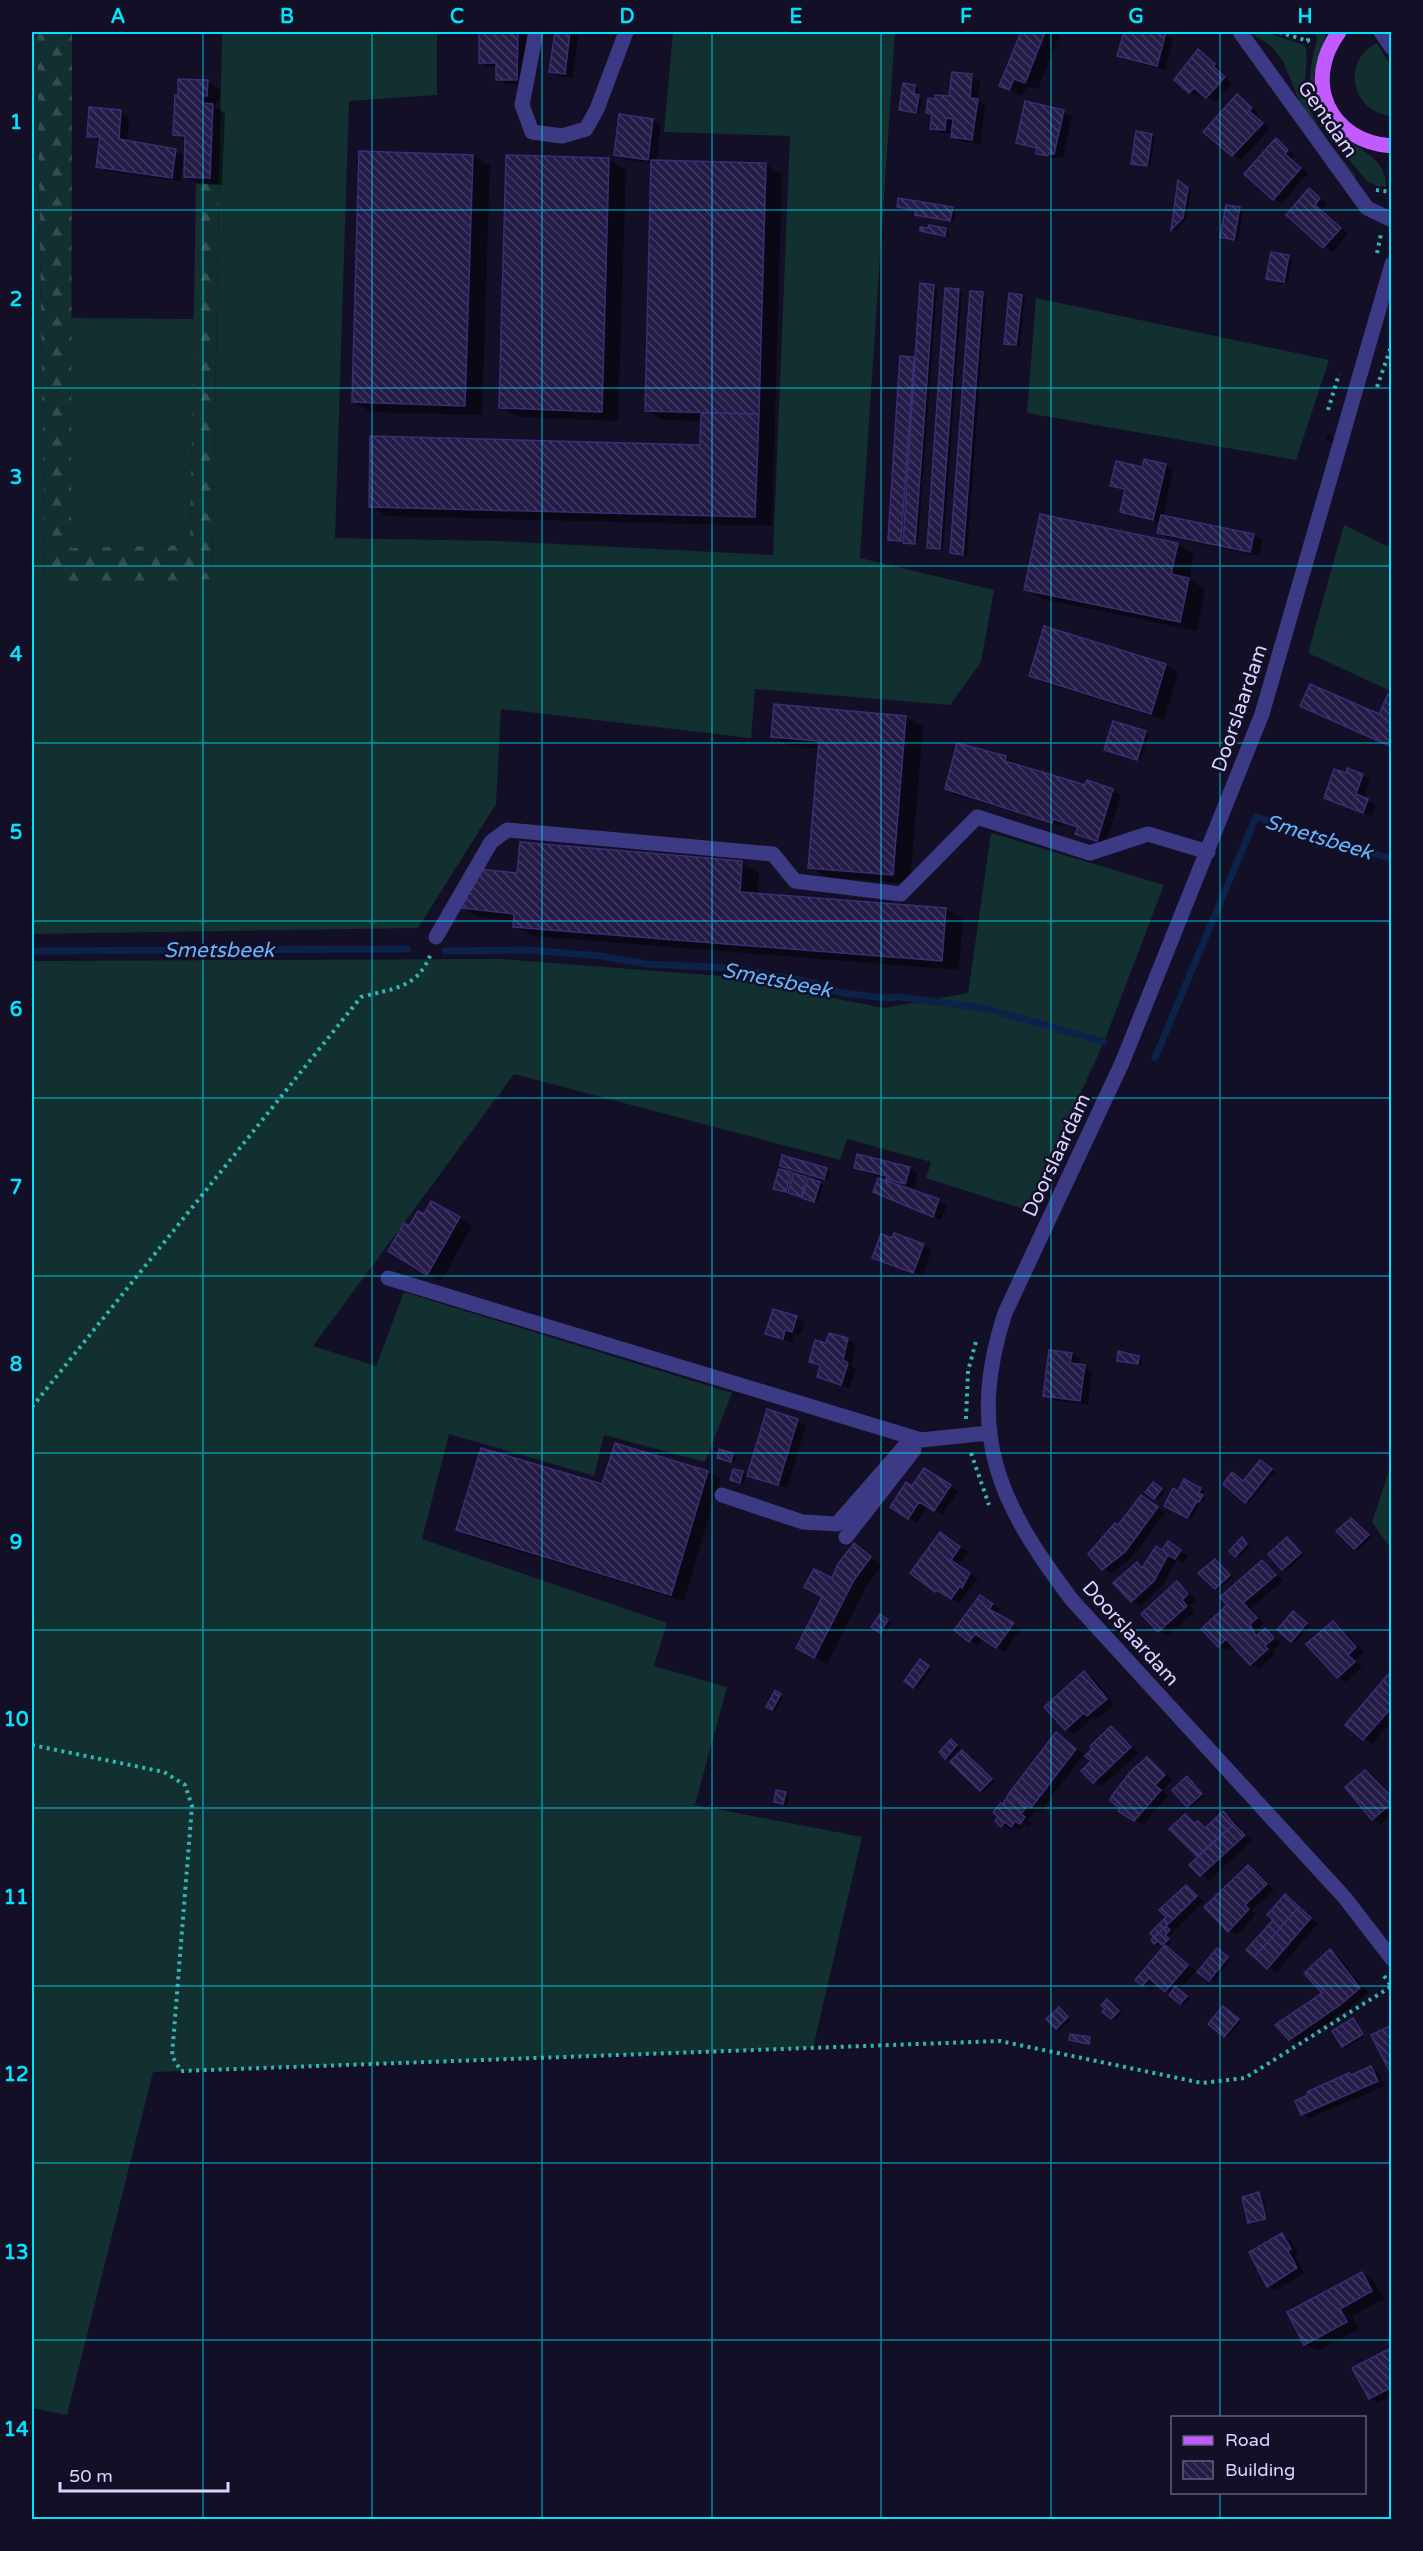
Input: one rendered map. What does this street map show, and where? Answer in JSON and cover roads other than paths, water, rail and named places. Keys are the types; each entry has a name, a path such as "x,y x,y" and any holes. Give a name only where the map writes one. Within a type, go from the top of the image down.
{"main road":[{"path":"1339,32 1324,58 1321,75 1327,106 1347,131 1369,142 1392,146"}],"street":[{"path":"536,32 522,105 532,132 562,136 586,129 597,109 626,32"},
{"name":"Gentdam","path":"1240,32 1367,208 1387,218"},
{"path":"1381,32 1392,48"},
{"name":"Doorslaardam","path":"1392,264 1262,714 1122,1063 1005,1312 994,1348 990,1375 988,1433 1002,1486 1017,1521 1040,1558 1065,1591 1344,1898 1392,1959"},
{"path":"436,937 491,842 507,830 773,854 795,881 901,894 976,817 1090,853 1148,834 1208,852"},
{"path":"388,1278 917,1439 988,1433"},
{"path":"722,1495 803,1522 837,1524 917,1439"},
{"path":"846,1537 917,1439"}],"waterway":[{"name":"Smetsbeek","path":"1155,1058 1256,817 1392,859"},
{"name":"Smetsbeek","path":"32,951 407,949"},
{"name":"Smetsbeek","path":"445,951 529,950 601,956 646,964 732,968 815,983 842,993 886,998 901,997 988,1009 1104,1042"}]}
